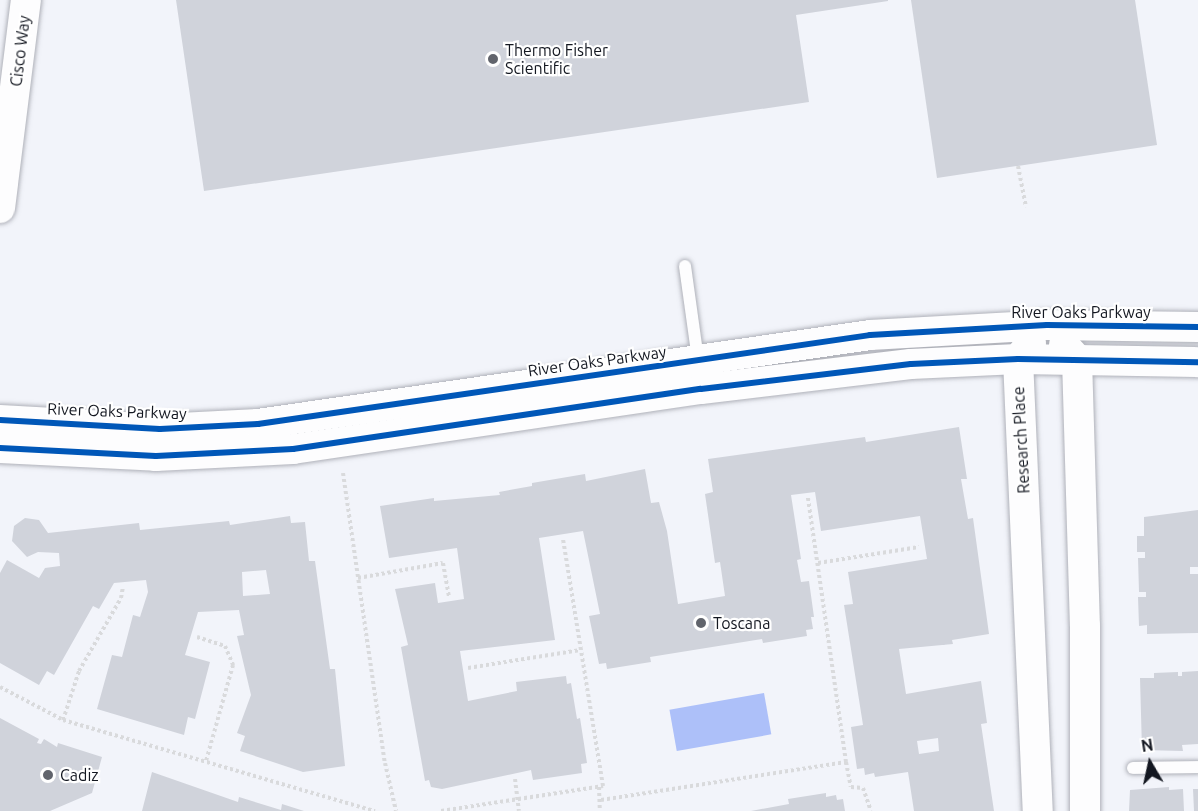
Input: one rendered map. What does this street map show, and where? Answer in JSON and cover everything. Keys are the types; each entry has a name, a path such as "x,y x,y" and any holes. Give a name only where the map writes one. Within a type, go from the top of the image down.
{"street":[{"name":"Cisco Way","path":"0,208 26,0"},
{"name":"River Oaks Parkway","path":"0,420 160,429 258,424 870,335 1047,325 1198,327"},
{"path":"1018,359 1047,325 1077,359 1085,626 1085,811"},
{"path":"0,448 156,456 293,449 410,434 702,389 911,364 1018,359 1198,362"},
{"name":"Research Place","path":"1018,359 1038,811"},
{"path":"698,360 702,389"},
{"path":"405,402 410,434"}],"lane":[{"path":"685,266 698,360"},
{"path":"1133,768 1198,767"}],"path":[{"path":"1018,166 1026,207"},
{"path":"343,473 396,811"},
{"path":"808,497 851,787 863,788 871,811"},
{"path":"441,811 603,786 563,538"},
{"path":"818,563 919,547"},
{"path":"358,578 444,563 449,597"},
{"path":"63,720 79,671 121,598 123,587"},
{"path":"197,637 225,646 233,665 206,761"},
{"path":"468,668 581,650"},
{"path":"0,687 63,720 375,811"},
{"path":"601,800 846,762"},
{"path":"515,779 519,811"},
{"path":"599,787 600,811"}],"water":[{"path":"764,693 771,734 677,751 669,710"}],"building":[{"name":"Thermo Fisher Scientific","path":"176,0 888,1 796,15 809,102 204,191"},
{"path":"911,0 1135,0 1157,145 937,178"},
{"name":"Toscana","path":"959,427 967,479 961,479 968,519 973,518 989,634 952,640 953,644 899,649 906,694 981,681 987,723 981,724 994,811 914,811 908,772 875,777 874,773 865,775 864,768 857,769 851,727 863,725 844,605 853,604 848,572 927,559 920,516 821,531 815,492 791,495 801,559 797,560 801,582 809,581 814,617 811,617 813,629 806,630 807,636 763,643 762,639 650,657 651,662 607,669 606,663 599,664 589,616 600,614 583,531 539,538 555,640 460,651 468,701 517,691 516,682 566,676 567,684 571,683 577,719 580,718 587,763 581,764 582,773 533,780 531,770 442,789 431,787 429,780 425,781 401,647 408,645 395,589 435,583 438,603 464,599 457,548 389,558 380,506 434,498 434,501 500,495 499,492 532,486 532,483 585,474 586,481 645,469 651,503 659,502 667,531 678,604 725,596 720,562 715,563 705,494 713,492 708,459 865,437 866,442","holes":["938,738 939,751 919,754 917,741"]},
{"path":"1198,510 1198,567 1190,567 1190,574 1198,574 1198,633 1147,634 1147,625 1139,626 1138,597 1146,597 1146,592 1139,592 1138,558 1145,558 1145,552 1137,552 1137,536 1144,536 1144,517"},
{"path":"290,516 291,523 305,522 309,561 315,561 330,669 335,669 345,766 303,772 240,751 245,736 237,733 251,695 237,636 244,635 239,610 198,612 185,655 210,662 195,719 188,717 184,735 97,709 112,655 122,657 133,615 140,617 148,592 146,580 114,583 99,609 93,606 54,675 47,671 39,685 0,663 0,573 7,560 39,578 45,568 60,566 59,553 38,552 27,557 12,541 14,526 25,518 39,520 48,533 139,523 140,530 229,521 230,525","holes":["266,570 270,594 243,596 242,572"]},
{"path":"1198,671 1198,744 1182,745 1183,751 1142,750 1140,678 1154,678 1154,673 1178,672 1178,676 1182,676 1182,672"},
{"name":"Cadiz","path":"0,718 39,739 37,743 41,744 44,739 57,747 58,743 102,757 92,793 50,811 0,811"},
{"name":"Cadiz","path":"152,772 238,802 239,797 281,810 282,804 304,811 142,811"},
{"path":"1169,787 1169,790 1183,789 1184,811 1129,811 1130,790"},
{"path":"1193,789 1198,789 1198,811 1194,811"},
{"path":"826,793 826,797 836,795 837,800 843,799 845,811 751,811 789,804 788,799"}],"cycle path":[{"path":"0,420 160,429 258,424 870,335 1047,325 1198,327"},
{"path":"0,448 156,456 293,449 701,389 911,364 1018,359 1198,362"}],"place":[{"name":"Thermo Fisher Scientific","path":"493,59"},
{"name":"Toscana","path":"701,623"},
{"name":"Cadiz","path":"48,775"}]}
